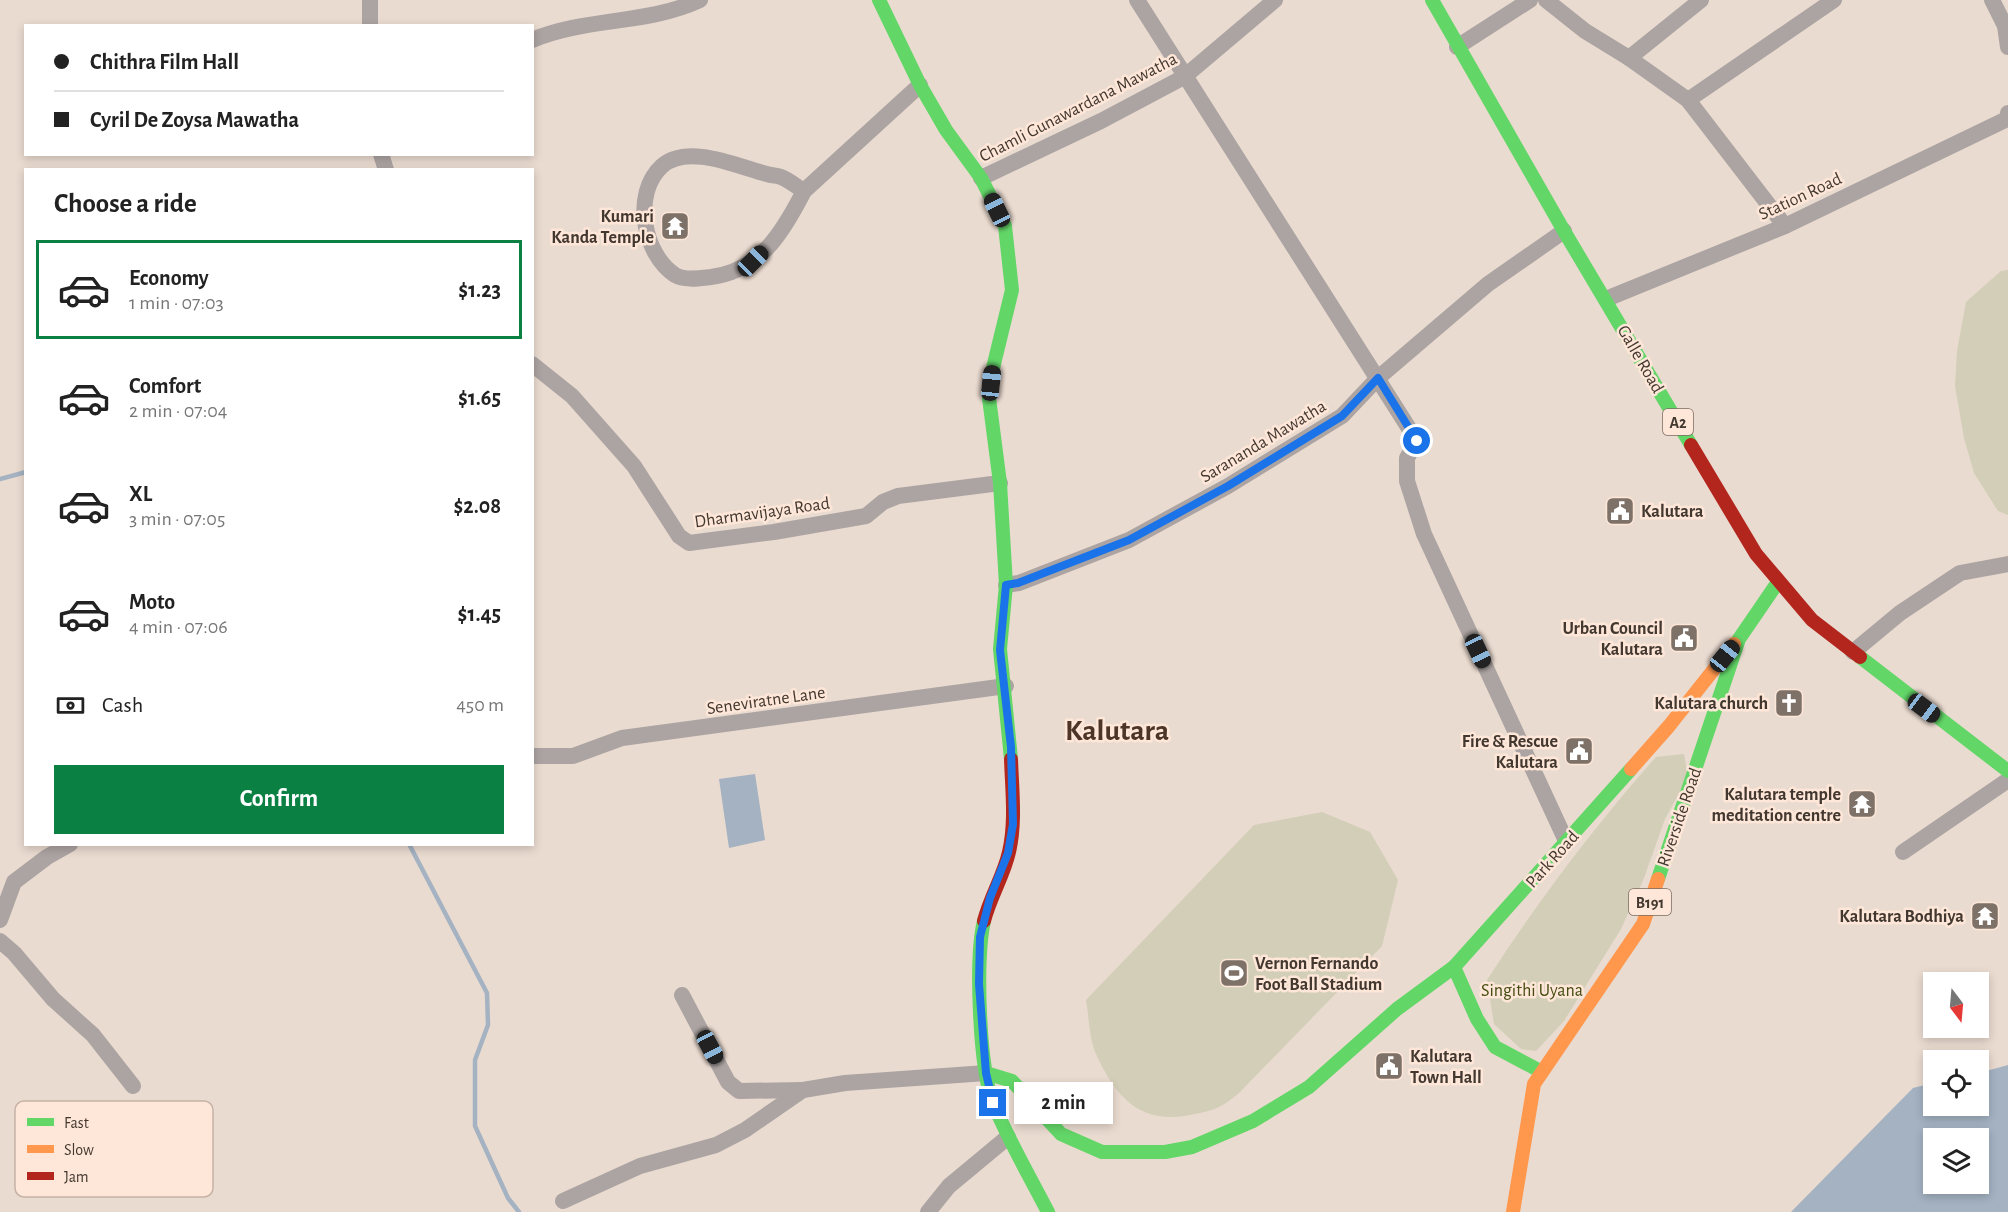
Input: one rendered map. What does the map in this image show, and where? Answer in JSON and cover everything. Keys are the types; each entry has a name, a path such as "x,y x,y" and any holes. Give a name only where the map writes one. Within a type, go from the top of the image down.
{"main road":[{"path":"879,0 920,85 946,130 981,178 1005,226 1012,290 993,368 989,398 1000,483 1006,585 1000,650 1006,686 1013,824 1008,853 990,898 980,937 979,984 986,1073 993,1103 1008,1137 1048,1212"},
{"name":"Galle Road","path":"1432,0 1564,231 1756,554 1812,620 2008,771"},
{"name":"Riverside Road","path":"1513,1212 1534,1084 1643,924 1739,639 1778,582"},
{"name":"Park Road","path":"986,1073 1012,1081 1061,1134 1102,1152 1165,1152 1192,1147 1253,1121 1309,1087 1397,1009 1454,967 1669,726 1739,639"},
{"path":"1454,967 1477,1019 1495,1047 1542,1072"}],"street":[{"path":"370,0 370,24"},
{"path":"534,39 588,24 636,20 685,7 700,0"},
{"path":"1137,0 1417,441 1407,458 1407,481 1425,534 1567,843"},
{"name":"Chamli Gunawardana Mawatha","path":"981,178 1101,121 1184,77 1275,0"},
{"path":"1457,47 1530,0"},
{"path":"1546,0 1585,31 1629,58 1688,100 1785,226"},
{"path":"1629,58 1701,0"},
{"path":"1688,100 1834,0"},
{"path":"1992,0 2005,26 2008,46"},
{"path":"804,191 781,177 722,159 678,158 662,166 645,190 644,211 650,240 660,260 676,276 694,279 732,274 753,261 779,235 804,191 920,85"},
{"name":"Station Road","path":"1606,299 1785,226 2007,116"},
{"name":"Sarananda Mawatha","path":"1006,585 1018,583 1129,540 1218,491 1342,416 1378,378 1488,284 1564,231"},
{"name":"Dharmavijaya Road","path":"534,366 572,396 634,466 679,536 689,543 774,532 866,516 883,502 898,496 1000,483"},
{"path":"1854,652 1900,612 1960,573 2008,564"},
{"name":"Seneviratne Lane","path":"534,756 573,756 622,738 1006,686"},
{"path":"1903,852 2008,780"},
{"path":"0,921 14,882 47,856 66,846"},
{"path":"0,941 14,953 53,999 93,1035 133,1086"},
{"path":"682,995 728,1082 739,1091 803,1090 846,1083 986,1073"},
{"path":"563,1202 640,1166 716,1145 745,1130 803,1090"},
{"path":"928,1212 949,1186 1008,1137"}],"green space":[{"path":"2008,270 2008,515 1998,511 1974,473 1964,438 1955,386 1957,351 1966,302 2001,271"},
{"name":"Singithi Uyana","path":"1684,754 1688,777 1665,819 1644,878 1621,929 1564,1021 1536,1051 1521,1049 1494,1024 1487,980 1567,865 1656,757"},
{"name":"Vernon Fernando Foot Ball Stadium","path":"1322,812 1370,832 1398,880 1382,946 1239,1093 1223,1105 1208,1111 1176,1117 1160,1116 1134,1106 1113,1084 1096,1054 1086,1000 1254,825"}],"water":[{"path":"755,774 765,840 729,848 719,779"},
{"path":"2008,1065 2008,1212 1791,1212 1913,1088 1923,1086 1923,1116 1989,1116 1989,1070"}],"waterway":[{"path":"0,479 24,473"},
{"path":"410,846 487,993 488,1025 475,1060 475,1126 508,1198 519,1212"}],"traffic: fast":[{"path":"879,0 920,85 946,130 981,178 1005,226 1012,290 993,368 989,398 1000,483 1006,585 1000,649 1011,759"},
{"path":"1432,0 1564,231 1691,445"},
{"path":"1658,879 1739,639 1778,582"},
{"path":"1860,657 2008,771"},
{"path":"1542,1072 1495,1047 1477,1019 1454,967 1631,769"},
{"path":"984,921 979,986 982,1041 989,1089 1006,1132 1048,1212"},
{"path":"986,1073 1012,1081 1061,1134 1102,1152 1165,1152 1192,1147 1253,1121 1309,1087 1397,1009 1454,967"}],"traffic: slow":[{"path":"1631,769 1669,726 1734,644"},
{"path":"1513,1212 1534,1084 1643,924 1658,879"}],"traffic: jam":[{"path":"1691,445 1756,554 1812,620 1860,657"},
{"path":"984,921 1007,861 1011,841 1013,806 1011,759"}],"place":[{"name":"Kumari Kanda Temple","path":"675,226"},
{"name":"Kalutara","path":"1620,511"},
{"name":"Urban Council Kalutara","path":"1684,638"},
{"name":"Kalutara church","path":"1789,703"},
{"name":"Fire & Rescue Kalutara","path":"1579,751"},
{"name":"Kalutara temple meditation centre","path":"1862,804"},
{"name":"Kalutara Bodhiya","path":"1985,916"},
{"name":"Vernon Fernando Foot Ball Stadium","path":"1234,973"},
{"name":"Kalutara Town Hall","path":"1389,1066"}],"district":[{"name":"Kalutara","path":"1117,730"}],"route":[{"path":"993,1103 986,1073 979,984 980,937 990,898 1008,853 1013,824 1011,747 1006,686 1000,650 1006,585 1018,583 1129,540 1228,486 1342,416 1378,378 1417,441"}]}
